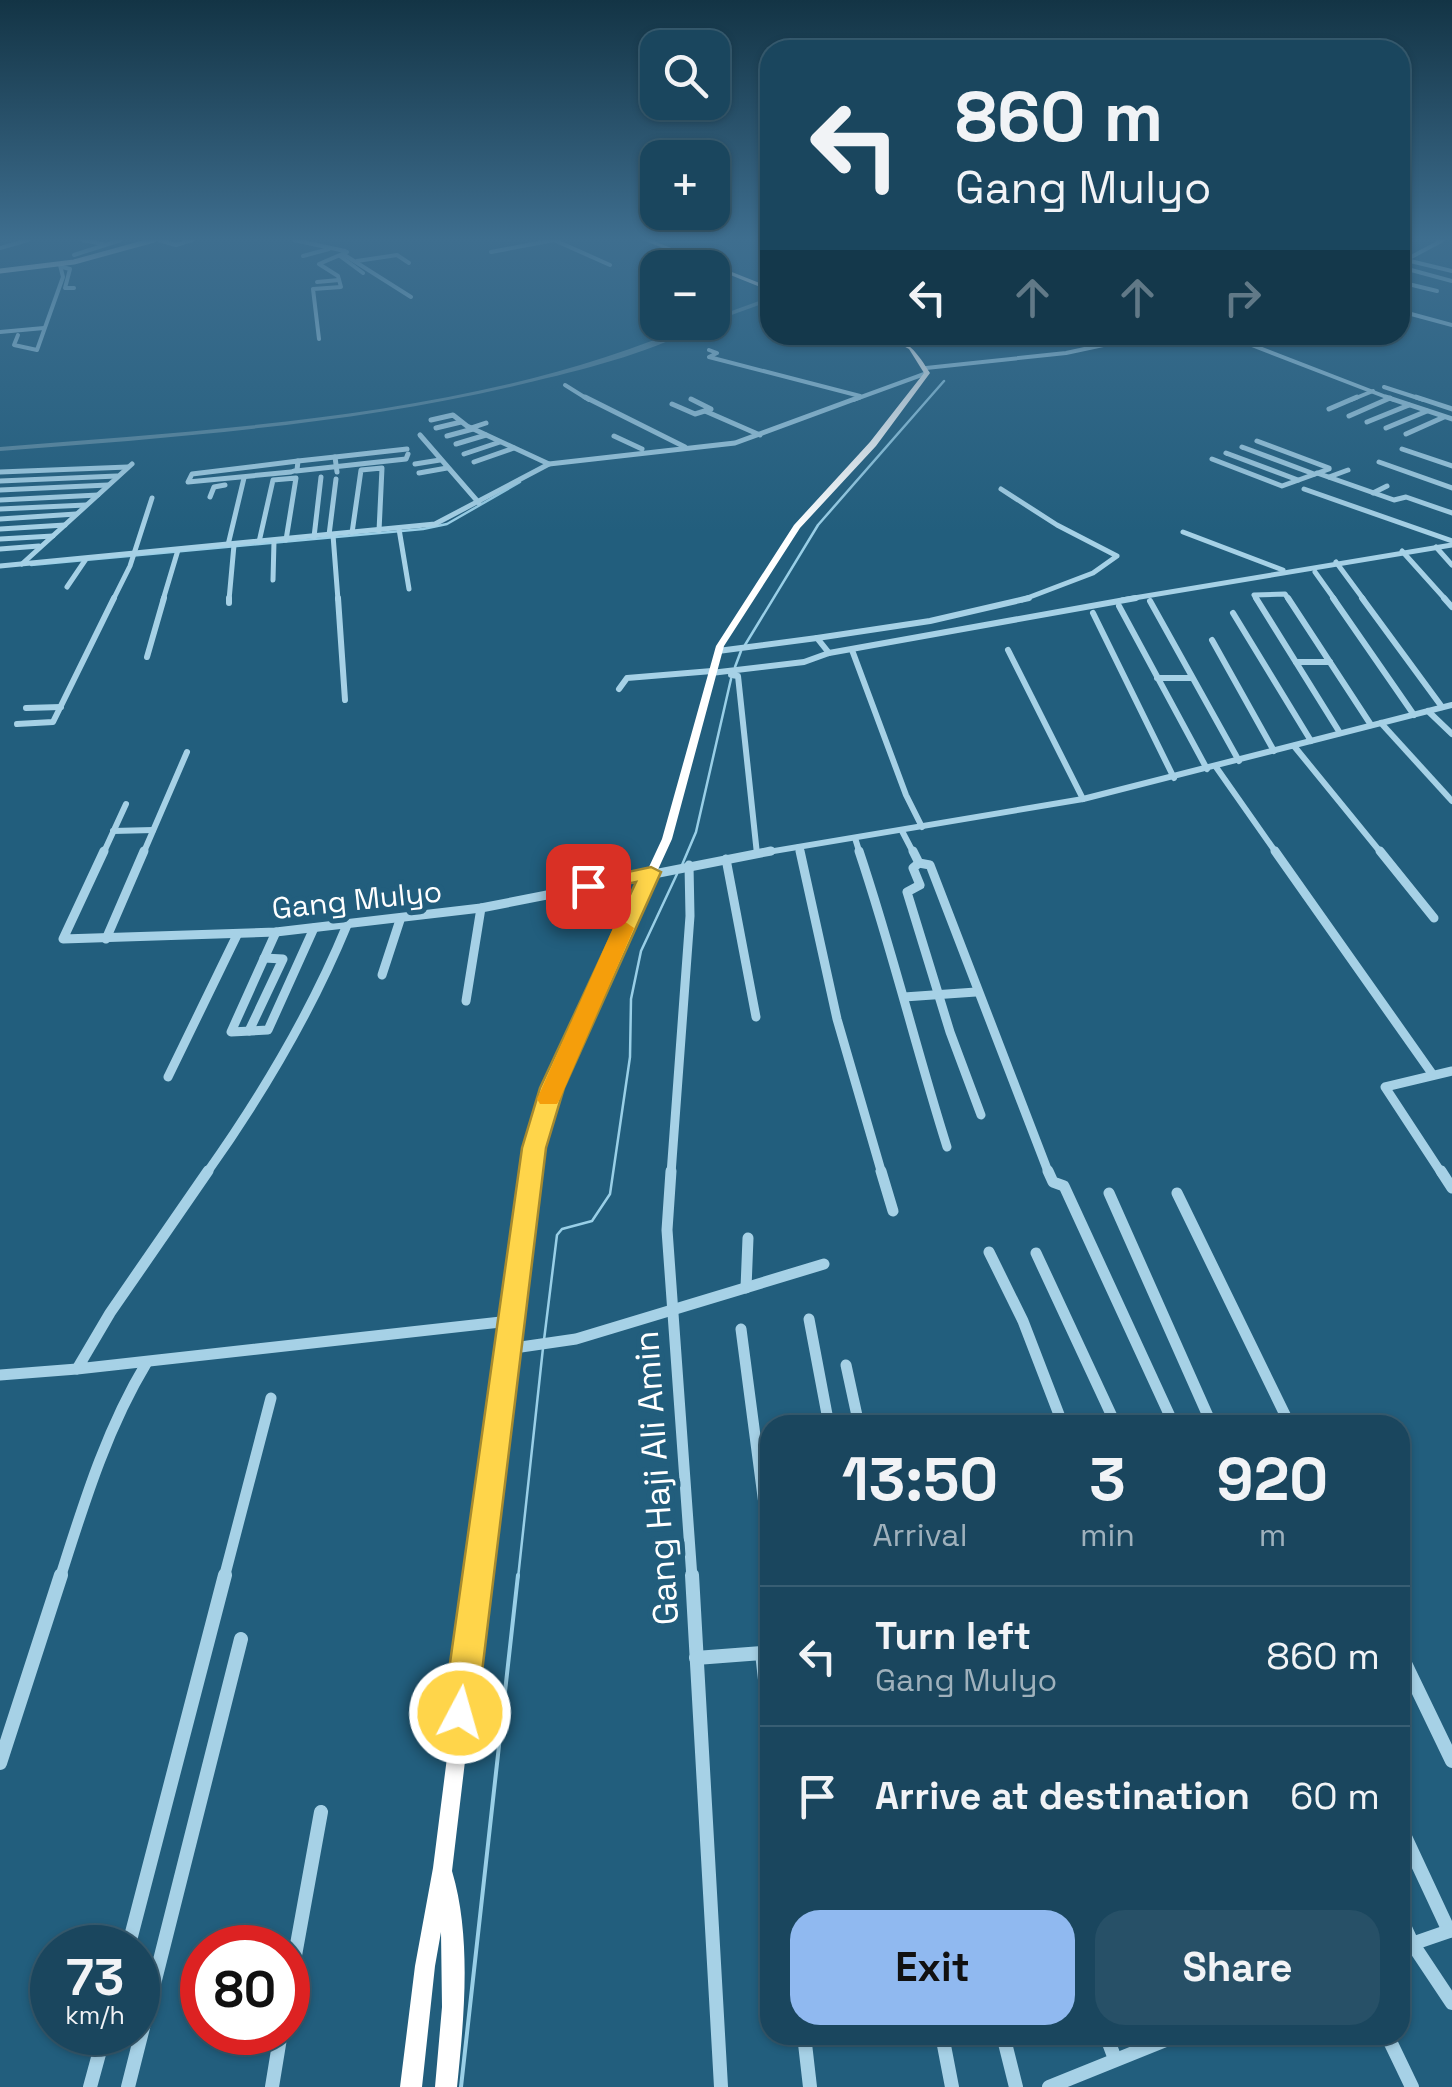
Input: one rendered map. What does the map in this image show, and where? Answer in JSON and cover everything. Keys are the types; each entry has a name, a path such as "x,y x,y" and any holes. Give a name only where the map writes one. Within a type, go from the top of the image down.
{"highway":[{"path":"411,2087 425,1966 443,1868 470,1616 527,1186 543,1116 673,820 718,650 797,526 872,444 927,371 908,345"},
{"path":"443,1868 451,1911 456,1981 446,2087"}],"street":[{"path":"17,337 14,345 37,350 41,337"},
{"path":"0,566 399,531 441,522 549,464 644,450 735,443 927,371 1103,345"},
{"path":"1251,345 1449,418"},
{"path":"709,350 717,353 708,357 863,397"},
{"path":"565,385 614,415 688,448"},
{"path":"1329,410 1386,386 1452,410"},
{"path":"1348,416 1390,398"},
{"path":"672,404 694,414 711,408 691,399"},
{"path":"1368,422 1409,404"},
{"path":"1386,428 1427,410"},
{"path":"705,411 760,434"},
{"path":"431,420 453,414 472,428 549,464"},
{"path":"1406,434 1449,418"},
{"path":"436,428 461,422"},
{"path":"447,436 486,423"},
{"path":"420,435 479,502"},
{"path":"456,444 486,435"},
{"path":"614,436 644,450"},
{"path":"1212,459 1280,486 1329,468 1257,441"},
{"path":"464,454 500,442"},
{"path":"1242,447 1395,500 1406,497 1452,513"},
{"path":"474,462 514,448"},
{"path":"1402,449 1452,466"},
{"path":"1226,453 1298,480"},
{"path":"244,480 188,482 192,474 408,459 408,454"},
{"path":"415,464 440,460"},
{"path":"336,462 336,472 384,468 379,531"},
{"path":"1379,462 1452,488"},
{"path":"0,472 130,465 22,564"},
{"path":"210,497 215,486 297,466"},
{"path":"419,472 446,468"},
{"path":"352,534 360,470"},
{"path":"1329,477 1348,470"},
{"path":"0,482 118,476"},
{"path":"314,537 321,477"},
{"path":"259,542 273,480 296,478 286,540"},
{"path":"336,479 332,536 344,700"},
{"path":"1351,485 1364,479"},
{"path":"229,603 244,480"},
{"path":"0,490 108,485"},
{"path":"1373,492 1388,486"},
{"path":"718,650 923,623 1047,592 1094,574 1117,556 1057,525 1001,489"},
{"path":"1304,489 1452,543"},
{"path":"0,500 98,495"},
{"path":"17,724 52,724 134,556 152,498"},
{"path":"0,509 86,505"},
{"path":"0,519 76,514"},
{"path":"0,529 64,525"},
{"path":"399,531 409,589"},
{"path":"1183,532 1284,571"},
{"path":"0,539 53,536"},
{"path":"273,580 274,543"},
{"path":"619,689 627,678 733,673 804,662 830,653 1452,543"},
{"path":"0,549 42,546"},
{"path":"1436,547 1452,565"},
{"path":"1402,551 1452,607"},
{"path":"148,657 178,552"},
{"path":"67,586 86,559"},
{"path":"1336,562 1442,707"},
{"path":"3,575 12,565"},
{"path":"1315,572 1414,715"},
{"path":"1272,574 1376,724 1452,800"},
{"path":"1285,594 1253,596 1340,733"},
{"path":"1150,601 1239,761"},
{"path":"1119,606 1211,768 1433,1075"},
{"path":"1093,613 1174,778"},
{"path":"1234,613 1310,741"},
{"path":"818,638 830,653"},
{"path":"1212,640 1274,751"},
{"path":"852,650 906,795 922,827"},
{"path":"1008,650 1054,749 1083,798"},
{"path":"1296,662 1330,662"},
{"path":"733,673 745,736 756,854"},
{"path":"1157,678 1192,678"},
{"name":"Gang Mulyo","path":"113,831 64,940 238,935 481,908 651,872 1083,798 1452,705"},
{"path":"26,708 60,707"},
{"path":"1428,711 1452,734"},
{"path":"1294,746 1434,918"},
{"path":"106,939 186,752"},
{"path":"126,804 113,831 153,830"},
{"path":"902,831 919,863"},
{"path":"856,838 947,1147"},
{"path":"799,847 854,1088 893,1211"},
{"path":"726,859 756,1018"},
{"path":"919,863 930,865 976,992 1053,1182 1064,1186 1169,1415"},
{"path":"919,863 913,868 920,886 907,892 954,1046 981,1115"},
{"name":"Gang Haji Ali Amin","path":"684,866 690,916 667,1201 672,1310 685,1444 721,2087"},
{"path":"466,1001 481,908"},
{"path":"382,975 400,920"},
{"path":"77,1369 168,1226 290,1049 332,969 347,925"},
{"path":"276,932 229,1030 268,1030 314,928"},
{"path":"168,1077 238,935"},
{"path":"250,1032 283,959 264,958"},
{"path":"904,997 976,992"},
{"path":"1452,1071 1385,1087 1452,1188"},
{"path":"1177,1192 1285,1415"},
{"path":"1109,1193 1208,1415"},
{"path":"746,1288 748,1238"},
{"path":"989,1252 1022,1321 1059,1415"},
{"path":"1036,1253 1112,1415"},
{"path":"507,1349 542,1346 824,1264"},
{"path":"809,1319 827,1415"},
{"path":"0,1375 510,1321"},
{"path":"741,1329 760,1474"},
{"path":"0,1763 100,1454 125,1398 147,1362"},
{"path":"846,1365 858,1415"},
{"path":"134,1925 271,1398"},
{"path":"128,2087 241,1639"},
{"path":"696,1658 760,1653"},
{"path":"1410,1674 1452,1761"},
{"path":"301,1925 321,1812"},
{"path":"1410,1846 1451,1930 1410,1945"},
{"path":"1410,1951 1452,2002"},
{"path":"805,2045 810,2087"},
{"path":"944,2045 952,2087"},
{"path":"1006,2045 1016,2087"},
{"path":"1110,2045 1116,2059"},
{"path":"1049,2087 1152,2045"},
{"path":"1392,2045 1412,2087"},
{"path":"90,2087 99,2055"},
{"path":"272,2087 277,2055"}],"waterway":[{"path":"0,449 246,427 409,405 569,370 664,340"},
{"path":"745,645 818,525 944,381"},
{"path":"31,565 423,529 447,524 520,482"},
{"path":"735,667 741,651"},
{"path":"682,865 696,832 731,679"},
{"path":"544,1340 557,1235 562,1229 592,1221 610,1194 630,1057 631,999 641,951 677,874"},
{"path":"518,1578 543,1348"},
{"path":"461,2087 518,1575"}],"slow traffic":[{"path":"549,1099 624,928"}],"route":[{"path":"460,1713 534,1148 552,1088 651,872 588,886"}]}
